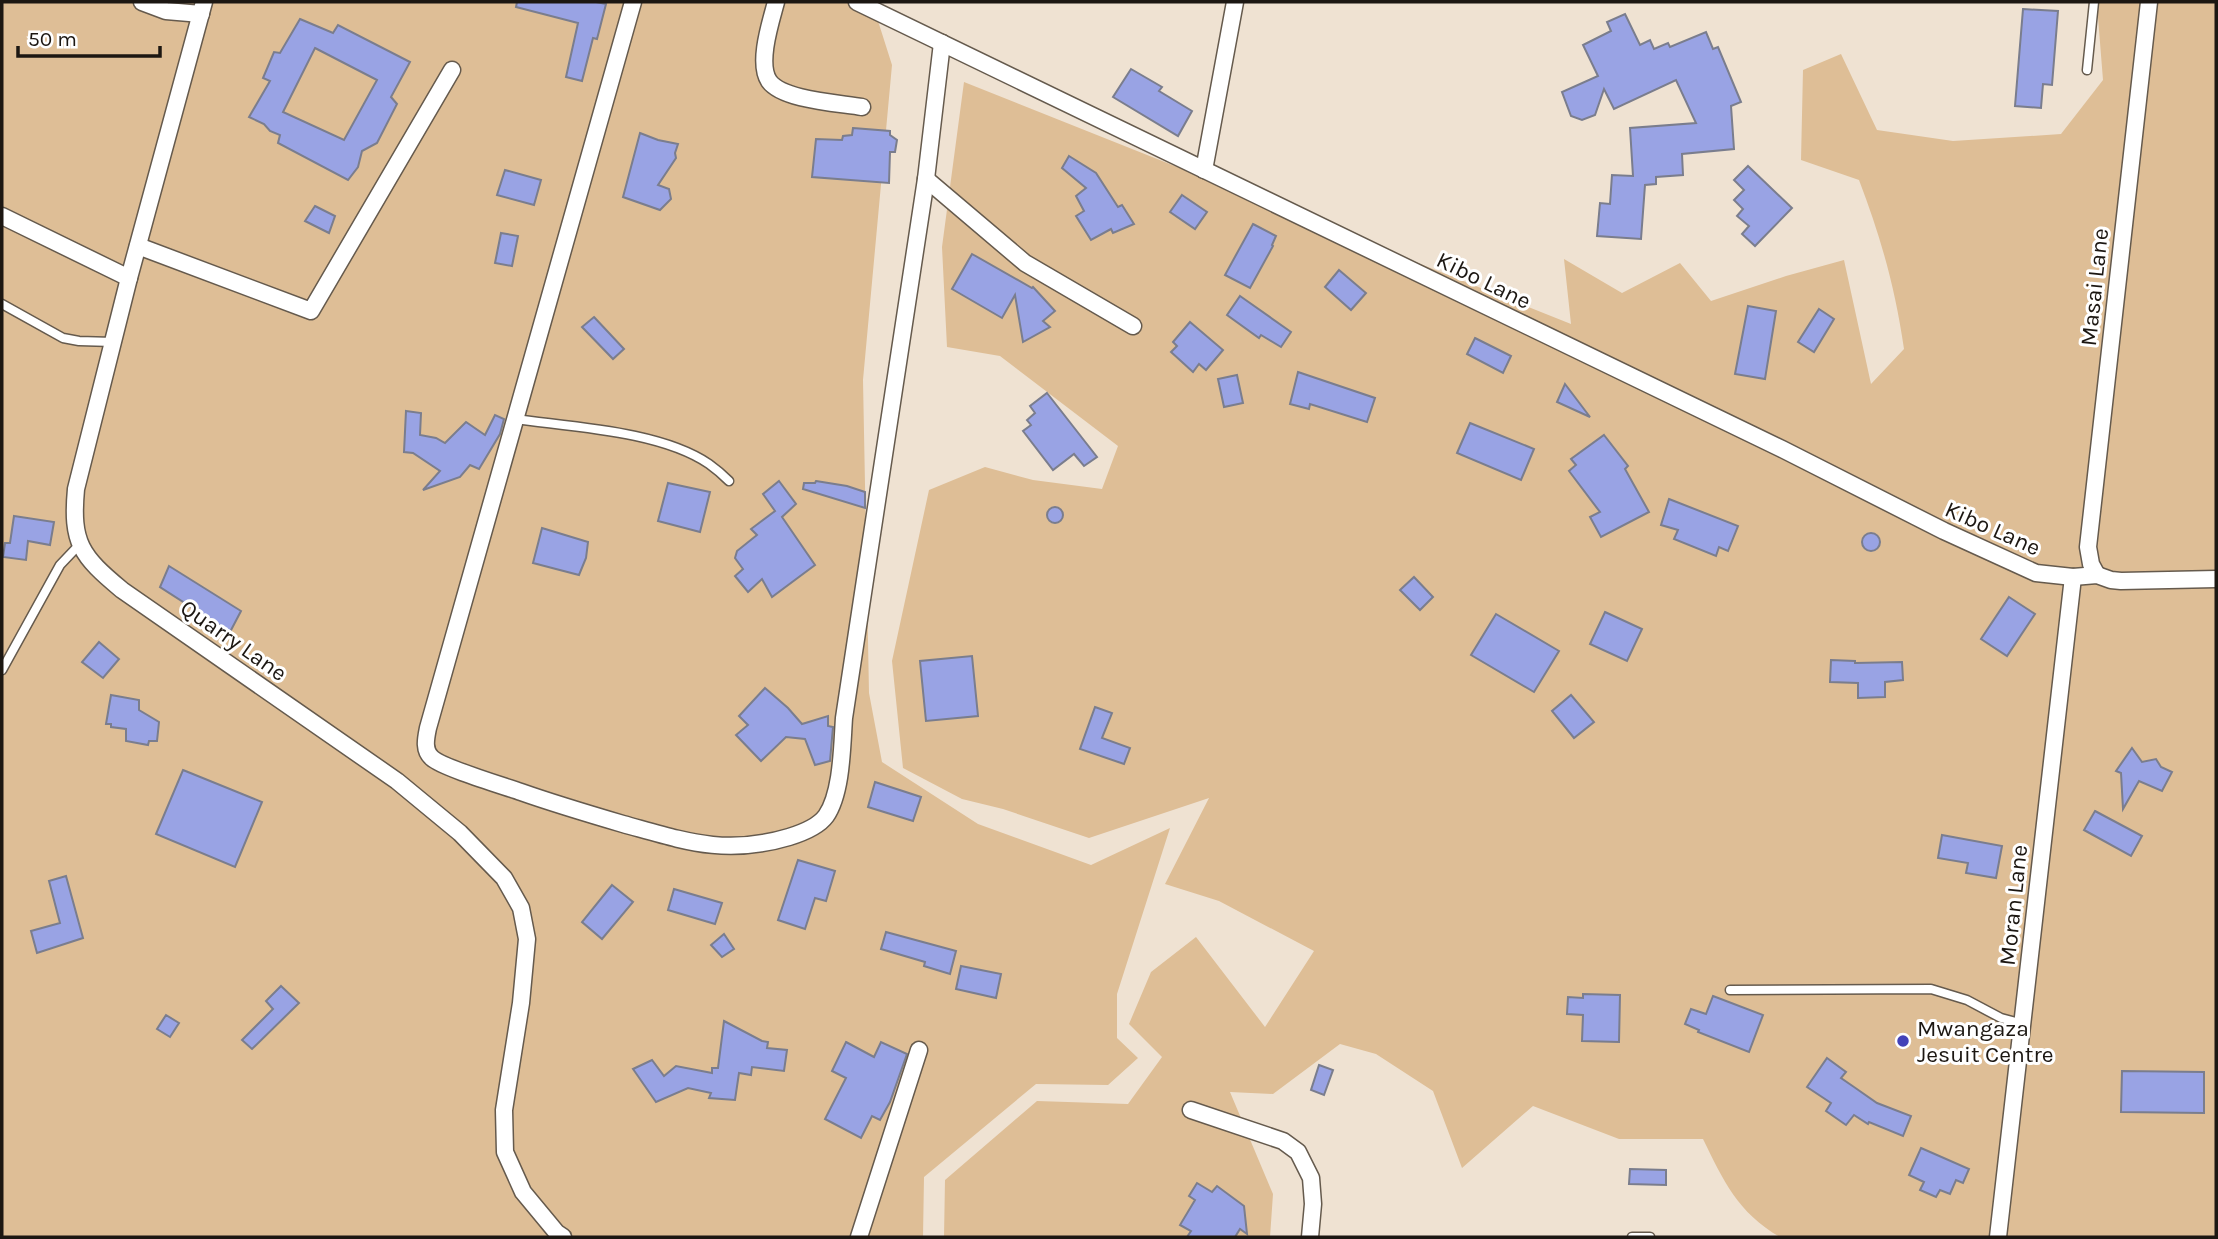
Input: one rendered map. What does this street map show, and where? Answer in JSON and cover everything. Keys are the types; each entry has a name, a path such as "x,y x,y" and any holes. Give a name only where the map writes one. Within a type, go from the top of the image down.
{"street":[{"path":"142,2 166,11 203,8"},
{"path":"633,2 425,745 431,758 553,803 697,845 735,847 774,841 805,832 825,818 833,800 926,179 942,43"},
{"path":"776,2 766,44 765,64 768,80 778,89 797,96 862,107"},
{"name":"Kibo Lane","path":"857,2 1782,449 1944,531 2036,573 2073,577 2097,575 2121,581 2216,579"},
{"path":"1204,170 1235,2"},
{"name":"Masai Lane","path":"2097,575 2091,564 2088,548 2148,2"},
{"name":"Quarry Lane","path":"203,8 129,278 76,489 73,520 80,544 93,565 122,590 397,781 460,833 504,878 520,908 527,939 504,1110 505,1152 523,1192 556,1233 563,1237"},
{"path":"138,246 311,311 452,71"},
{"path":"926,179 1025,263 1133,326"},
{"path":"2,216 129,278"},
{"name":"Moran Lane","path":"1998,1237 2073,577"},
{"path":"859,1237 919,1050"},
{"path":"1191,1110 1283,1141 1298,1152 1311,1178 1313,1204 1310,1237"}],"lane":[{"path":"2087,71 2094,2"},
{"path":"2,304 64,338 113,342"},
{"path":"515,419 659,441 707,462 729,481"},
{"path":"2,670 60,565 80,544"},
{"path":"1730,990 1931,989 1967,1000 2001,1018 2023,1024"},
{"path":"1632,1237 1650,1237"}],"shaded area":[{"path":"2,2 872,2 892,65 863,380 869,693 882,762 978,824 1091,865 1170,828 1117,994 1117,1038 1138,1058 1108,1085 1036,1084 924,1177 923,1237 2,1237"},
{"path":"2094,2 2216,2 2216,1237 1780,1237 1765,1228 1742,1206 1725,1182 1703,1139 1619,1139 1533,1106 1462,1168 1433,1091 1376,1054 1340,1044 1273,1094 1230,1092 1273,1194 1270,1237 944,1237 945,1180 1037,1101 1128,1104 1162,1057 1129,1024 1151,972 1196,937 1265,1027 1314,951 1219,901 1165,884 1209,798 1089,838 1003,809 962,799 903,768 892,661 929,490 985,467 1033,480 1102,489 1118,446 1000,356 947,347 942,247 964,82 1571,324 1564,259 1622,293 1680,263 1711,301 1844,260 1871,384 1904,349 1892,284 1859,180 1801,160 1803,70 1841,54 1877,130 1953,141 2061,134 2103,80 2097,5"}],"building":[{"path":"517,2 606,4 597,39 593,38 582,81 566,77 578,23 516,7"},
{"path":"2023,9 2058,11 2052,85 2043,84 2041,108 2015,106"},
{"path":"1625,14 1640,45 1650,40 1654,49 1668,43 1670,47 1706,32 1713,49 1718,47 1741,102 1731,106 1734,149 1682,154 1683,175 1656,177 1656,184 1645,185 1641,239 1597,236 1600,203 1610,204 1612,175 1633,176 1630,128 1696,123 1676,80 1614,109 1604,89 1595,115 1582,120 1571,116 1562,92 1598,76 1583,45 1611,31 1607,22"},
{"path":"300,19 333,33 338,25 410,62 391,97 397,104 377,143 362,151 358,167 348,180 278,143 280,135 249,117 270,81 263,78 274,52 280,53","holes":["315,48 377,80 344,140 283,112"]},
{"path":"1131,69 1162,87 1159,91 1192,111 1178,136 1113,97"},
{"path":"853,128 890,131 890,135 897,140 895,152 890,152 889,183 812,177 816,139 842,140 843,136 852,135"},
{"path":"640,133 678,144 676,158 658,185 669,189 671,199 660,210 623,197"},
{"path":"1069,156 1096,173 1118,207 1122,205 1134,224 1113,233 1111,229 1091,240 1076,216 1084,211 1076,196 1086,188 1062,168"},
{"path":"1748,166 1792,208 1755,246 1742,234 1749,226 1737,216 1743,209 1734,200 1744,190 1734,180"},
{"path":"505,170 541,180 534,205 497,195"},
{"path":"1182,195 1207,212 1195,229 1170,212"},
{"path":"315,206 335,216 329,233 305,221"},
{"path":"1253,224 1276,236 1250,288 1225,275"},
{"path":"501,233 518,236 512,266 495,263"},
{"path":"972,254 1033,287 1055,311 1043,321 1050,327 1023,342 1015,295 1002,318 952,289"},
{"path":"1339,270 1366,293 1351,310 1325,287"},
{"path":"1240,296 1291,332 1281,347 1261,335 1259,338 1227,315"},
{"path":"1748,306 1776,311 1765,379 1735,374"},
{"path":"1819,309 1834,319 1814,352 1798,342"},
{"path":"594,317 624,349 613,359 582,327"},
{"path":"1190,322 1223,350 1206,370 1199,364 1193,372 1171,352 1177,346 1173,342"},
{"path":"1475,338 1511,356 1503,373 1467,354"},
{"path":"1298,372 1375,398 1367,422 1310,404 1309,409 1290,404"},
{"path":"1237,375 1243,403 1224,407 1218,379"},
{"path":"1565,384 1590,417 1557,402"},
{"path":"1047,393 1097,457 1084,466 1074,454 1053,470 1023,431 1031,425 1027,420 1035,413 1030,406"},
{"path":"406,411 421,413 420,435 445,443 466,422 485,435 495,415 504,419 500,434 479,469 470,465 460,477 423,490 440,471 413,453 404,452"},
{"path":"1470,423 1534,449 1521,480 1457,453"},
{"path":"1604,435 1628,466 1625,469 1649,512 1601,537 1590,517 1600,512 1569,471 1576,465 1571,459"},
{"path":"779,481 796,504 782,517 815,565 772,597 762,579 748,592 735,576 743,569 735,558 737,551 757,535 751,529 775,511 763,494"},
{"path":"816,481 865,492 865,508 803,489 804,483"},
{"path":"668,483 710,492 700,532 658,521"},
{"path":"1669,499 1738,526 1728,551 1719,547 1716,556 1674,539 1678,530 1661,525"},
{"path":"1052,507 1058,507 1063,515 1061,521 1052,523 1047,518 1047,512"},
{"path":"14,516 54,522 50,545 28,541 26,560 3,557 5,543 10,543"},
{"path":"542,528 588,542 586,558 579,575 533,563"},
{"path":"1867,533 1875,533 1880,542 1878,549 1867,551 1862,546 1862,538"},
{"path":"169,566 241,611 230,632 160,587"},
{"path":"1414,577 1433,597 1420,610 1400,590"},
{"path":"2009,597 2035,614 2007,656 1981,639"},
{"path":"1605,612 1642,629 1627,661 1590,644"},
{"path":"1496,614 1559,651 1534,692 1471,655"},
{"path":"99,642 119,659 103,678 82,662"},
{"path":"972,656 978,716 926,721 920,661"},
{"path":"1831,660 1855,663 1902,662 1903,680 1885,682 1885,697 1858,698 1858,683 1830,682"},
{"path":"765,688 802,724 828,716 828,726 833,727 830,761 815,765 805,739 786,737 761,761 736,735 748,725 739,716"},
{"path":"111,695 139,700 139,710 159,722 157,741 149,741 148,745 126,741 126,729 106,724"},
{"path":"1571,695 1594,722 1574,738 1552,711"},
{"path":"1095,707 1112,713 1102,738 1130,748 1124,764 1080,749"},
{"path":"2132,748 2142,762 2156,759 2161,767 2172,772 2162,791 2139,781 2123,809 2121,773 2116,771"},
{"path":"183,770 262,802 235,867 156,834"},
{"path":"875,782 921,797 913,821 868,807"},
{"path":"2095,811 2142,836 2131,856 2084,830"},
{"path":"1942,835 2002,846 1996,878 1966,873 1968,863 1938,858"},
{"path":"798,860 835,871 826,901 815,898 805,929 778,920"},
{"path":"66,876 83,938 37,953 31,931 60,923 49,881"},
{"path":"612,885 633,902 602,939 582,922"},
{"path":"674,889 722,903 715,924 668,910"},
{"path":"886,932 956,951 950,974 924,966 925,962 881,949"},
{"path":"724,934 734,949 722,957 711,945"},
{"path":"961,966 1001,974 996,998 956,989"},
{"path":"281,986 299,1003 252,1049 242,1040 273,1009 266,1001"},
{"path":"1583,994 1620,995 1619,1042 1582,1041 1583,1015 1567,1014 1568,997 1583,998"},
{"path":"1713,996 1763,1015 1749,1052 1698,1032 1699,1030 1685,1024 1691,1009 1706,1014"},
{"path":"166,1015 179,1023 170,1037 157,1029"},
{"path":"724,1021 768,1042 767,1048 787,1050 784,1071 752,1067 751,1075 739,1073 735,1100 709,1098 711,1093 688,1088 656,1102 633,1069 652,1060 664,1076 676,1066 712,1073 712,1068 718,1068"},
{"path":"846,1042 874,1057 881,1042 907,1054 890,1102 880,1120 872,1116 861,1138 825,1119 846,1078 832,1071"},
{"path":"1827,1058 1846,1072 1841,1078 1877,1103 1911,1116 1903,1136 1869,1122 1868,1124 1854,1115 1846,1125 1826,1111 1831,1103 1807,1087"},
{"path":"1319,1065 1333,1070 1324,1095 1311,1090"},
{"path":"2122,1071 2204,1072 2204,1113 2121,1112"},
{"path":"1921,1148 1969,1169 1963,1183 1956,1180 1950,1194 1940,1190 1936,1197 1920,1190 1924,1182 1909,1175"},
{"path":"1630,1169 1666,1170 1666,1185 1629,1184"},
{"path":"1197,1183 1212,1192 1217,1186 1244,1206 1247,1234 1240,1229 1235,1237 1187,1237 1191,1231 1180,1225 1195,1200 1189,1196"}],"place":[{"name":"Mwangaza Jesuit Centre","path":"1903,1041"}]}
